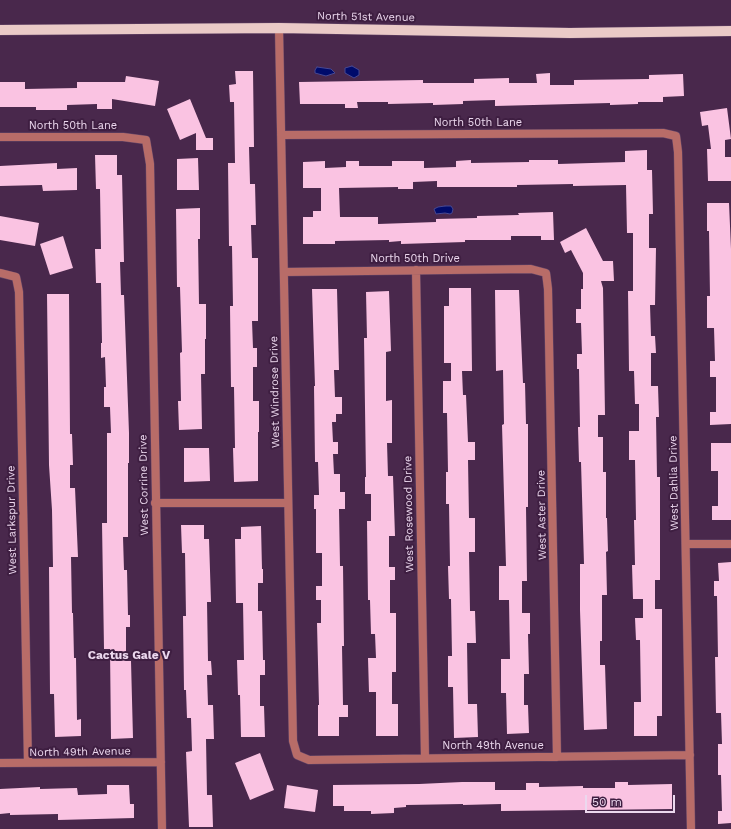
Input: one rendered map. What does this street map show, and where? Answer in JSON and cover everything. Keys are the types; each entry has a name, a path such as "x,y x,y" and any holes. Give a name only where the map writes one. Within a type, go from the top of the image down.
{"main road":[{"name":"North 51st Avenue","path":"0,30 279,28 599,33 731,31"}],"street":[{"name":"West Windrose Drive","path":"279,28 293,741 297,755"},
{"name":"North 50th Lane","path":"280,136 663,133 676,136"},
{"name":"West Dahlia Drive","path":"676,136 678,160 691,829"},
{"name":"North 50th Lane","path":"0,137 123,137 146,140"},
{"name":"West Corrine Drive","path":"146,140 150,164 162,829"},
{"name":"North 50th Drive","path":"284,272 531,269 546,273"},
{"name":"West Rosewood Drive","path":"416,270 425,758"},
{"name":"West Larkspur Drive","path":"0,273 16,277 19,292 28,763"},
{"name":"West Aster Drive","path":"546,273 549,297 557,757"},
{"path":"155,503 288,503"},
{"path":"686,544 731,544"},
{"name":"North 49th Avenue","path":"297,755 309,760 690,755"},
{"name":"North 49th Avenue","path":"0,763 161,762"}],"shaded area":[{"path":"352,66 359,70 359,75 354,78 345,73 345,68"},
{"path":"317,67 331,69 335,73 326,76 315,73"},
{"path":"451,206 453,209 452,213 436,214 434,209"}],"building":[{"path":"235,71 253,71 254,147 249,147 250,184 255,184 256,225 251,225 252,258 258,258 258,321 252,321 253,348 257,348 257,367 253,367 253,401 259,401 259,432 258,481 234,482 234,387 231,387 230,306 233,306 232,246 229,246 228,163 235,163 234,102 230,102 229,85 236,84"},
{"path":"550,73 550,85 574,85 574,80 649,79 649,75 683,74 684,96 663,97 663,102 638,102 638,104 610,105 610,103 495,106 495,100 463,101 463,104 433,105 433,103 388,104 388,102 357,102 358,108 345,108 345,104 300,104 299,82 423,80 423,83 474,83 474,79 509,78 509,83 537,83 536,74"},
{"path":"126,76 159,81 155,106 112,99 112,109 97,109 97,104 67,105 67,110 36,110 36,107 0,107 0,82 25,82 25,89 77,88 77,82 125,82"},
{"path":"190,99 206,138 213,138 213,150 196,150 196,133 180,140 167,109"},
{"path":"727,108 731,139 725,140 725,157 731,157 731,181 708,181 707,149 711,149 708,125 702,126 700,112"},
{"path":"647,150 647,170 652,170 653,214 649,214 649,248 656,248 655,305 650,305 651,336 655,336 656,353 651,353 651,386 658,386 659,417 656,417 657,477 660,477 660,580 655,580 655,609 662,609 662,716 657,716 657,736 634,736 634,702 641,702 640,640 636,640 635,618 643,618 643,599 633,599 632,565 635,565 634,520 636,520 635,460 629,460 629,431 639,431 639,404 635,404 634,371 629,371 628,291 633,291 633,233 627,233 626,185 573,186 573,184 517,185 517,187 437,187 437,181 413,182 413,189 398,189 398,187 339,188 340,217 378,217 378,224 436,222 436,219 477,218 477,216 519,215 518,213 553,212 554,240 541,240 541,236 511,236 511,240 465,240 465,242 401,244 401,241 389,242 389,240 335,241 335,244 303,244 303,217 313,217 313,211 321,211 321,188 303,188 303,162 325,161 325,168 346,167 346,161 359,161 359,166 392,166 392,161 424,161 424,168 456,167 456,161 471,160 471,163 529,162 529,160 558,160 558,164 625,162 625,151"},
{"path":"95,155 117,155 117,175 122,175 124,262 120,262 121,295 124,295 129,433 128,537 123,537 124,570 127,570 128,615 130,615 130,627 126,627 126,661 131,661 133,738 111,739 110,649 104,649 102,523 107,523 107,433 111,433 110,407 104,407 104,387 106,387 105,357 101,358 101,283 96,283 95,249 101,249 100,189 96,189"},
{"path":"198,158 199,190 177,190 177,159"},
{"path":"57,163 57,169 77,168 77,190 43,191 42,185 0,186 0,166"},
{"path":"707,203 729,203 731,249 731,424 710,425 710,412 716,412 716,377 710,377 710,361 715,361 714,328 707,328 707,296 710,296"},
{"path":"200,208 200,239 198,239 199,304 206,304 205,374 201,374 202,429 179,430 178,401 181,401 180,353 182,352 180,287 177,287 176,209"},
{"path":"0,216 39,223 35,246 0,240"},
{"path":"586,228 603,261 613,261 614,281 601,281 603,288 605,415 598,415 598,437 603,437 603,472 606,472 608,551 606,552 607,595 602,595 602,641 600,641 600,665 605,665 607,729 584,730 580,564 584,564 581,462 579,462 578,427 580,427 579,369 577,369 577,354 582,354 581,323 576,323 576,309 581,309 583,273 571,250 565,253 560,242"},
{"path":"63,236 73,268 50,275 40,244"},
{"path":"449,288 471,288 472,371 462,371 463,395 466,395 468,442 475,442 475,460 468,460 469,518 475,518 475,552 469,552 470,611 475,611 476,643 467,643 468,704 477,704 478,737 454,738 453,687 448,687 448,656 452,656 451,599 449,599 448,566 450,566 449,504 446,504 446,472 448,472 447,413 443,413 443,381 451,381 451,363 444,363 444,306 449,306"},
{"path":"312,289 337,289 339,370 334,370 335,397 342,397 342,414 336,414 336,422 332,422 333,442 338,442 338,454 333,454 334,474 340,474 340,492 345,492 345,509 339,509 340,566 343,566 343,705 348,705 348,717 339,717 339,736 318,736 319,705 317,623 321,623 321,600 316,600 316,586 322,586 322,553 316,553 316,509 314,509 314,495 319,495 318,462 315,462 315,386"},
{"path":"495,290 519,290 523,383 525,383 526,424 528,424 528,507 526,507 527,581 522,581 522,613 530,613 530,634 528,634 529,674 524,674 524,705 528,705 529,733 507,734 506,693 501,693 501,659 510,659 509,600 499,600 499,566 506,566 502,425 504,424 503,370 496,371"},
{"path":"389,291 391,351 386,352 386,401 392,400 392,443 387,443 388,476 393,476 395,536 389,536 389,567 395,567 395,580 390,580 390,613 396,613 396,672 392,672 392,704 398,704 398,736 376,736 376,692 369,692 368,658 376,658 375,634 371,634 370,600 368,600 367,521 371,521 371,494 365,494 364,338 367,338 366,292"},
{"path":"47,294 69,294 70,434 72,434 73,465 70,465 70,488 75,488 78,557 71,557 72,613 74,658 76,658 77,720 81,719 81,736 55,737 54,694 50,694 49,567 53,567 52,510 49,465"},
{"path":"711,443 731,443 731,520 712,520 712,506 718,506 718,471 711,471"},
{"path":"184,448 209,448 210,481 184,482"},
{"path":"181,525 204,525 204,539 209,539 211,602 207,602 208,661 211,661 212,675 207,675 208,705 213,705 214,739 206,739 207,795 212,795 213,827 189,827 186,752 192,751 191,718 187,718 186,690 184,690 183,616 186,616 185,553 182,553"},
{"path":"261,526 263,583 258,583 258,611 262,611 263,660 265,660 265,675 260,675 260,706 264,706 265,737 241,737 237,660 244,660 243,603 236,603 235,539 241,539 241,527"},
{"path":"731,562 731,823 718,824 718,811 722,811 721,775 718,775 718,744 722,744 721,713 716,713 715,657 718,657 717,596 714,596 714,581 719,581 718,563"},
{"path":"260,753 274,790 250,800 235,763"},
{"path":"495,782 495,790 526,790 526,783 539,783 539,787 583,786 583,788 615,788 615,782 628,782 628,785 672,784 672,809 501,811 501,804 463,804 406,805 406,807 394,808 394,813 371,814 371,811 344,811 344,806 333,806 333,785"},
{"path":"107,785 129,785 130,804 134,804 134,818 58,820 58,814 0,814 0,789 40,787 40,789 77,788 78,795 107,794"},
{"path":"287,785 318,790 315,812 284,808"}],"district":[{"name":"Cactus Gale V","path":"129,655"}]}
